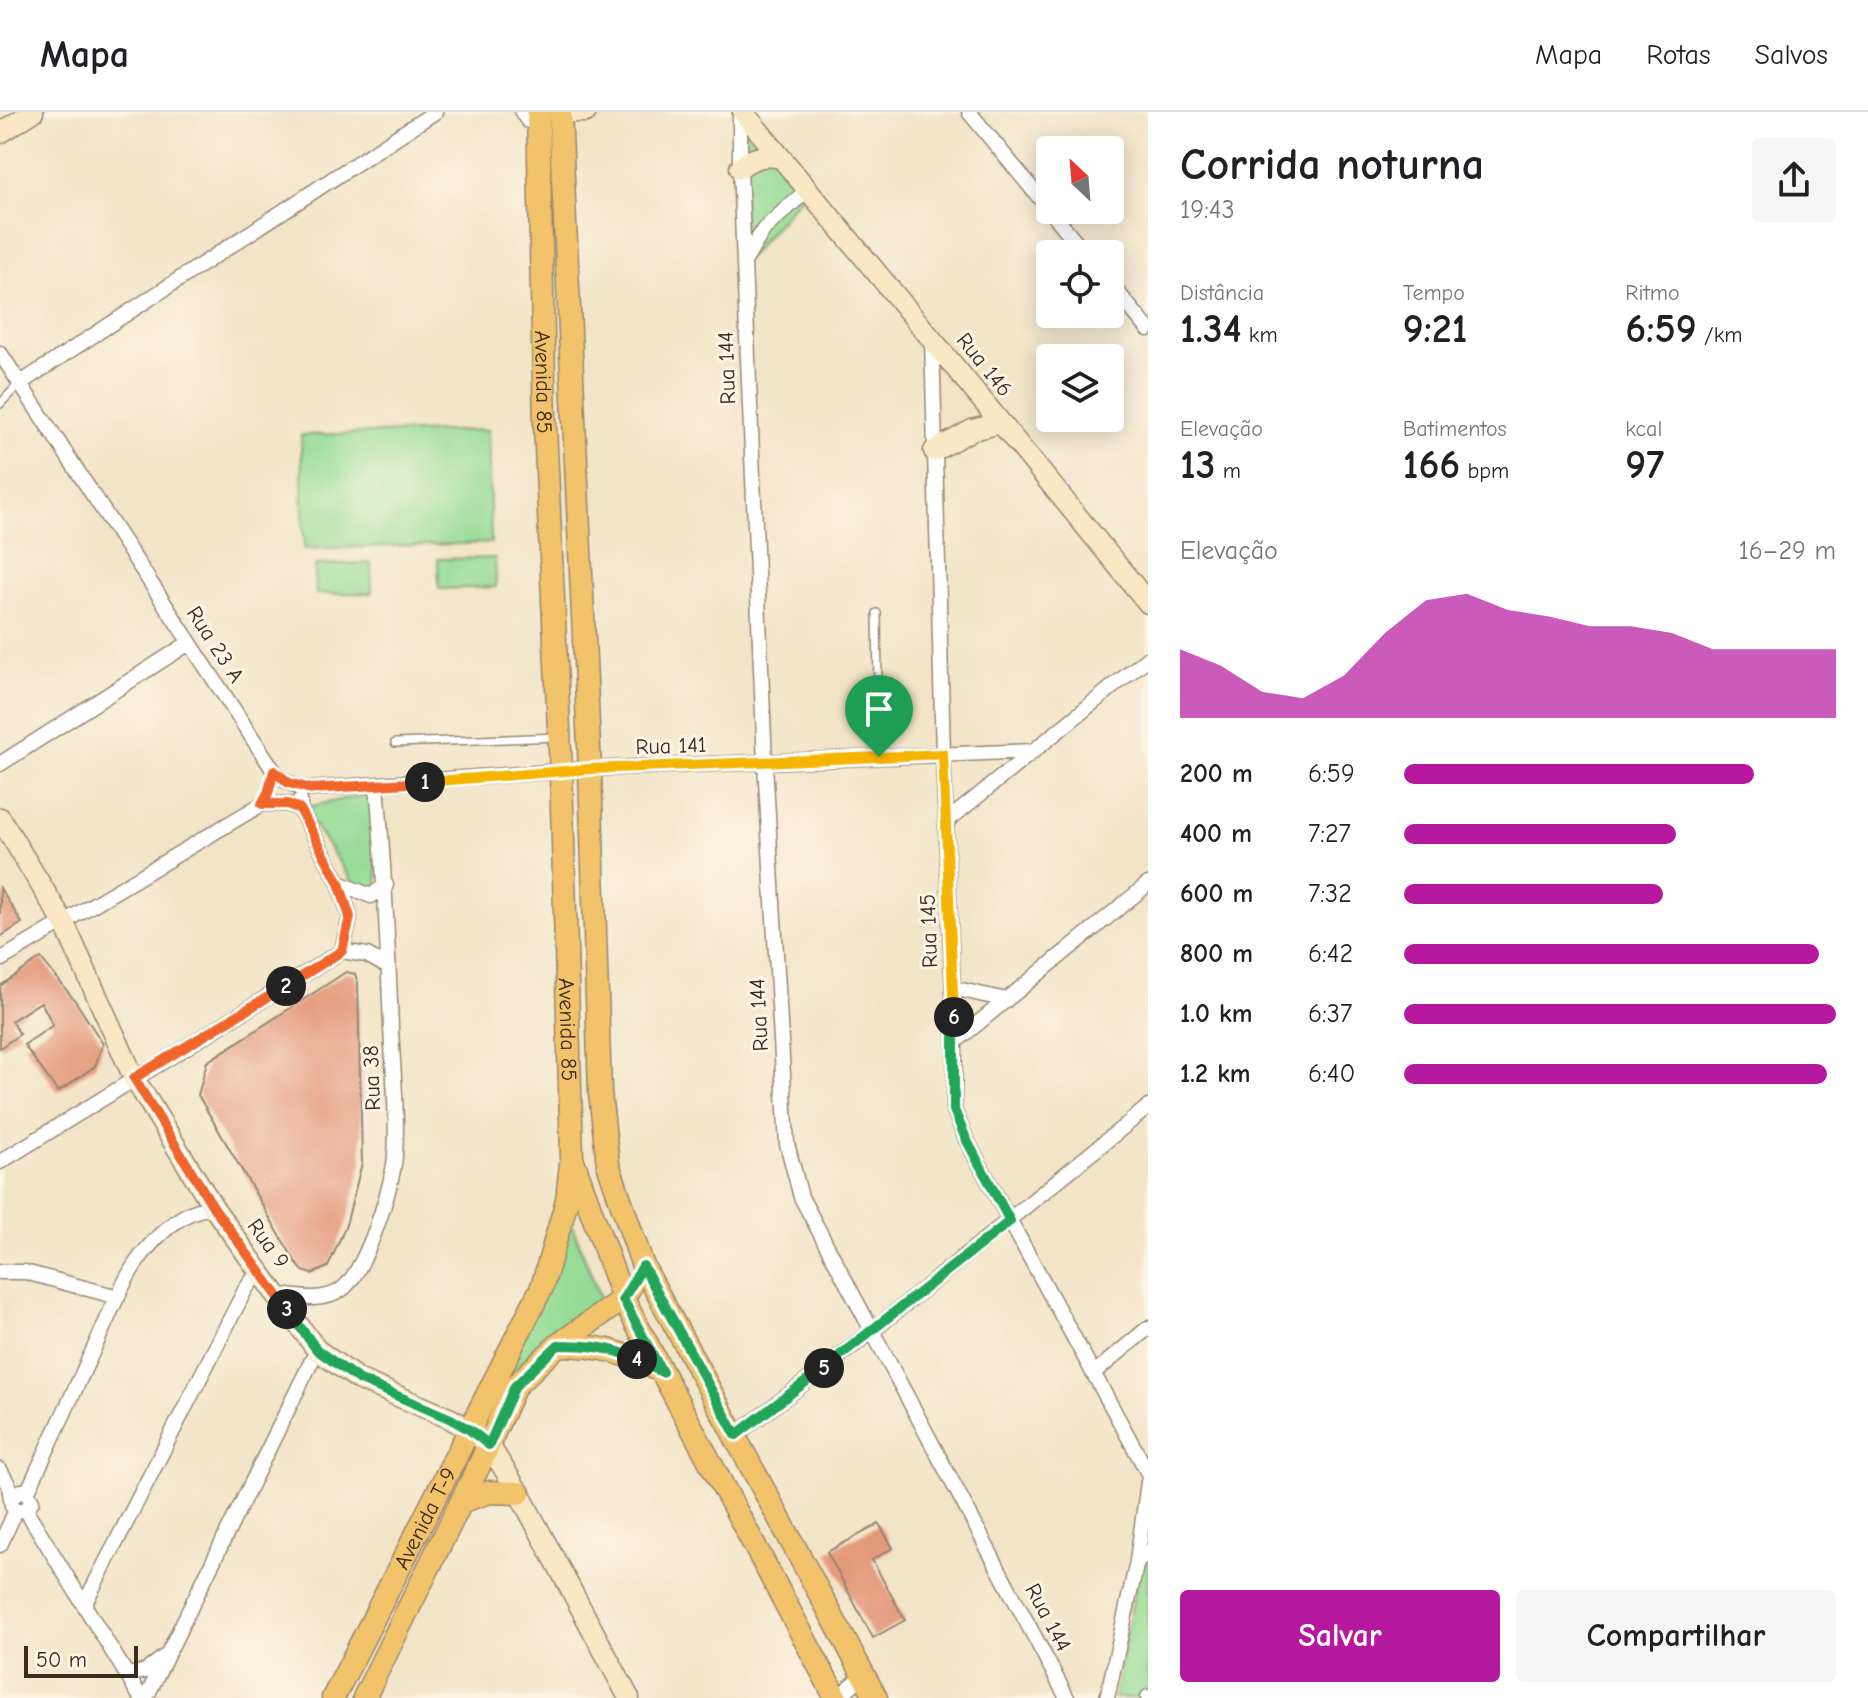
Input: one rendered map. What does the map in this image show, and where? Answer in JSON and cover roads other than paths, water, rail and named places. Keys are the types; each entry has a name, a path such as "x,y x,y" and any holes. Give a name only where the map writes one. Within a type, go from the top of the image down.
{"main road":[{"name":"Avenida 85","path":"560,112 590,769 600,1093 608,1164 643,1266 876,1698"},
{"name":"Avenida 85","path":"529,114 542,301 561,772 572,1158 623,1299 836,1698"},
{"name":"Avenida T-9","path":"333,1698 542,1287 567,1200 572,1158"},
{"name":"Avenida T-9","path":"364,1698 463,1501 515,1386 558,1345 623,1299 643,1266"},
{"path":"558,1345 593,1345 616,1350 662,1372"},
{"path":"463,1501 490,1492 519,1493"}],"street":[{"path":"0,133 33,112"},
{"path":"19,384 435,112"},
{"path":"570,112 586,112"},
{"name":"Avenida 85","path":"570,112 576,264 570,305"},
{"name":"Rua 146","path":"741,112 932,337 1148,603"},
{"name":"Rua 144","path":"741,112 740,168 765,763 787,1144 801,1197 1067,1698"},
{"path":"969,112 1074,240"},
{"path":"740,168 748,160 759,156 781,158"},
{"path":"744,262 764,229 806,191"},
{"path":"1124,300 1148,329"},
{"name":"Rua 145","path":"932,337 943,754 955,1042 954,1110 966,1139 1148,1473"},
{"name":"Rua 23 A","path":"0,353 274,771 289,783 311,789"},
{"path":"934,451 972,430 1001,423"},
{"path":"0,764 189,643"},
{"path":"946,822 1148,658"},
{"name":"Rua 141","path":"311,789 590,769 1033,751"},
{"path":"0,960 262,804 274,771"},
{"name":"Rua 38","path":"276,1294 324,1297 340,1291 352,1281 378,1226 395,1158 386,885 377,785"},
{"path":"311,789 301,797 300,809 339,883 350,917 342,951"},
{"path":"262,804 287,804 300,809"},
{"name":"Rua 9","path":"0,818 64,923 134,1078 214,1208 317,1350 358,1379 451,1419 489,1445 519,1493 628,1698"},
{"path":"339,883 371,896 386,885"},
{"path":"955,1042 1148,884"},
{"path":"0,1162 342,951 367,955 388,967"},
{"path":"953,988 1006,1000"},
{"path":"736,1435 871,1332 1148,1107"},
{"path":"0,1545 135,1264 159,1237 191,1214 203,1208 214,1208"},
{"path":"84,1605 245,1290 259,1271"},
{"path":"0,1272 25,1272 118,1297"},
{"path":"1093,1374 1148,1328"},
{"path":"0,1470 144,1698 317,1350"},
{"path":"1107,1698 1143,1556 1148,1482"},
{"path":"127,1675 146,1671 168,1654"},
{"path":"836,1698 864,1675"}],"lane":[{"path":"0,404 19,384"},
{"path":"877,613 879,757"},
{"path":"395,743 559,737"}]}
